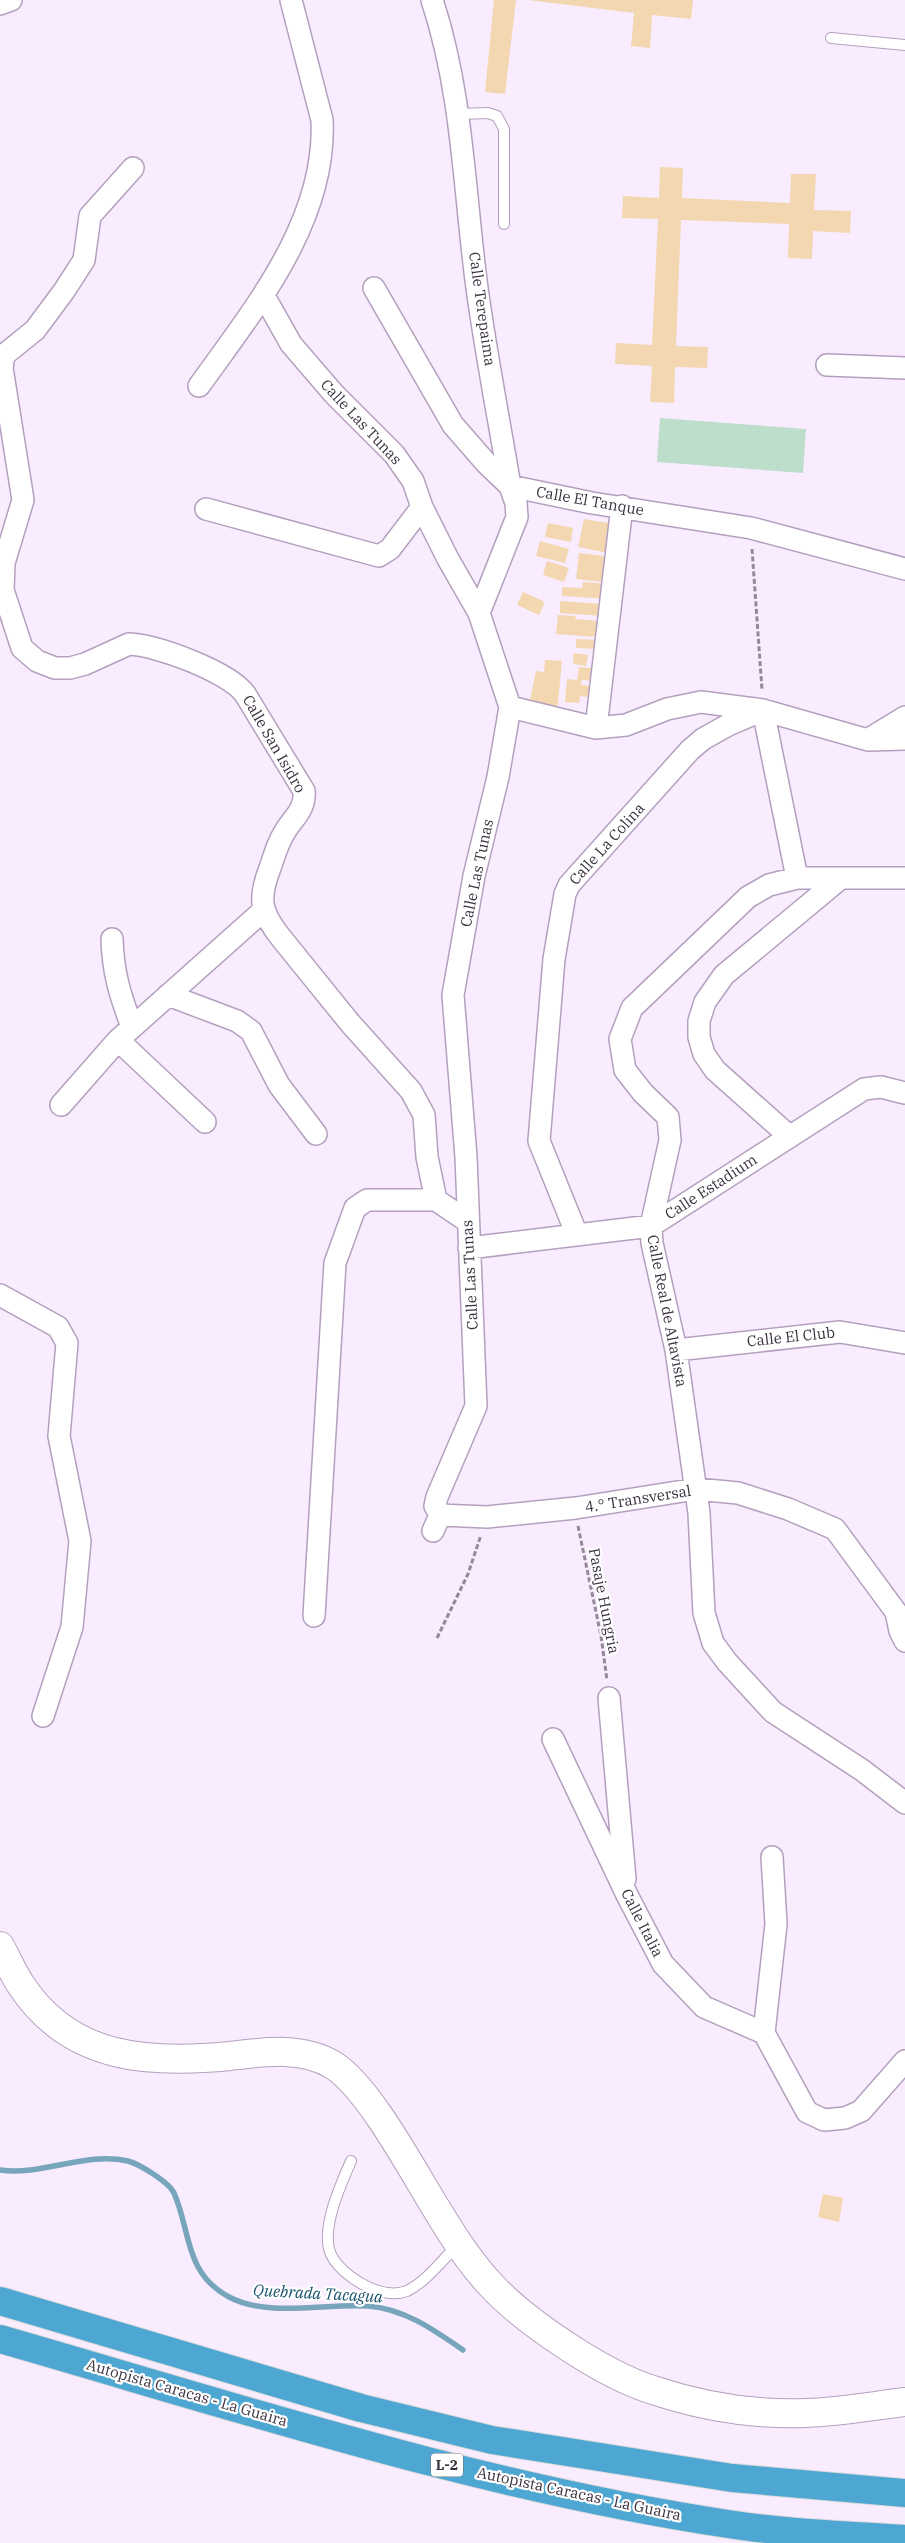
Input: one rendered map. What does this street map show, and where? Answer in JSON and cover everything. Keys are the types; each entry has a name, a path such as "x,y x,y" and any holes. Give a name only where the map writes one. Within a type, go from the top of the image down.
{"highway":[{"name":"L-2","path":"0,2301 361,2408 492,2440 732,2478 905,2493"},
{"name":"Autopista Caracas - La Guaira","path":"0,2339 356,2441 584,2497 729,2524 905,2539"}],"main road":[{"path":"0,1946 21,1986 39,2008 64,2030 98,2047 141,2058 286,2052 311,2056 332,2065 351,2079 387,2130 458,2244 491,2286 520,2312 556,2339 612,2371 650,2390 729,2408 806,2413 905,2402"}],"street":[{"path":"0,4 11,0"},
{"path":"199,386 264,296 309,206 323,137 319,105 291,0"},
{"name":"Calle Terepaima","path":"432,0 442,29 459,114 477,287 510,486 516,502 517,517 479,612"},
{"name":"Calle San Isidro","path":"133,168 90,216 84,260 64,291 35,330 4,355 2,368 23,500 4,562 3,590 22,648 37,661 55,668 70,668 86,664 130,644 164,652 214,672 240,686 304,791 305,800 302,810 283,834 262,889 264,910 270,925 350,1023 411,1091 424,1115 427,1157 436,1200"},
{"path":"374,288 453,425 487,464 510,486"},
{"name":"Calle Las Tunas","path":"264,296 292,344 334,394 404,467 413,481 422,507 448,559 479,612 510,707 498,778 474,876 453,995 466,1157 467,1221 476,1406 437,1496 435,1506 436,1523"},
{"path":"827,365 905,368"},
{"name":"Calle El Tanque","path":"510,486 592,503 622,506 751,528 817,544 905,569"},
{"path":"596,728 622,506"},
{"path":"206,510 380,556 390,549 422,507"},
{"path":"510,707 596,728 626,725 667,708 702,702 763,710 868,740 905,739"},
{"path":"763,710 797,878"},
{"name":"Calle La Colina","path":"577,1235 539,1141 554,959 565,894 581,871 690,750 703,739 763,710"},
{"path":"868,740 905,718"},
{"name":"Calle Real de Altavista","path":"905,878 797,878 769,885 748,897 632,1008 620,1039 625,1070 643,1093 668,1117 670,1140 651,1226 652,1243 676,1350 696,1489 704,1613 713,1643 727,1662 774,1712 862,1770 905,1803"},
{"path":"789,1136 715,1070 704,1054 699,1037 700,1021 706,1002 724,975 841,878"},
{"path":"61,1105 125,1033 264,910"},
{"path":"112,939 113,967 125,1033 205,1122"},
{"path":"168,994 236,1021 251,1031 279,1085 316,1134"},
{"name":"Calle Estadium","path":"469,1248 651,1226 864,1089 881,1087 905,1093"},
{"path":"314,1616 335,1263 355,1208 367,1200 436,1200 467,1221"},
{"path":"0,1295 58,1327 67,1343 59,1436 80,1541 72,1626 43,1716"},
{"name":"Calle El Club","path":"676,1350 840,1332 905,1343"},
{"name":"4.° Transversal","path":"436,1523 576,1508 696,1489 738,1493 788,1509 835,1529 900,1615 900,1632 905,1640"},
{"path":"610,1698 627,1895"},
{"name":"Calle Italia","path":"553,1739 627,1895 663,1964 704,2007 764,2033"},
{"path":"772,1858 776,1924 764,2033 807,2112 824,2120 844,2118 861,2110 905,2061"}],"lane":[{"path":"831,38 905,44"},
{"path":"459,114 488,113 497,116 504,129 504,224"},
{"path":"351,2161 336,2198 329,2240 329,2249 335,2262 347,2273 376,2291 404,2292 415,2286 458,2244"}],"path":[{"path":"751,528 763,710"},
{"name":"Pasaje Hungria","path":"576,1508 601,1636 610,1698"},
{"path":"437,1638 468,1574 487,1518"}],"green space":[{"path":"660,418 806,429 803,473 657,462"}],"building":[{"path":"494,0 516,0 505,94 485,92"},
{"path":"528,0 693,0 691,19 652,15 650,48 631,46 634,13"},
{"path":"660,167 683,168 682,198 790,203 791,174 816,174 814,210 851,211 850,233 813,231 812,259 788,258 789,224 681,220 676,346 708,347 707,368 675,367 674,403 650,402 652,366 615,364 616,343 652,345 658,219 622,218 623,196 659,198"},
{"path":"584,519 614,524 609,553 578,547"},
{"path":"548,523 573,528 571,542 545,537"},
{"path":"540,541 569,549 565,563 536,556"},
{"path":"579,553 605,556 602,582 576,579"},
{"path":"547,561 569,568 564,582 543,575"},
{"path":"583,582 609,584 608,599 562,596 562,587 582,588"},
{"path":"523,592 545,602 539,615 517,605"},
{"path":"560,601 603,604 602,616 560,613"},
{"path":"558,615 576,616 575,619 598,621 597,637 556,634"},
{"path":"576,639 601,640 600,649 576,648"},
{"path":"574,653 588,655 586,666 573,664"},
{"path":"545,660 562,661 557,714 535,709 530,700 536,671 544,672"},
{"path":"579,667 598,669 598,698 580,696 579,703 565,702 567,679 577,680","holes":["582,680 594,681 594,686 581,685"]},
{"path":"823,2194 843,2198 839,2222 818,2217"}],"waterway":[{"name":"Quebrada Tacagua","path":"0,2170 32,2170 96,2159 128,2161 153,2174 174,2193 196,2264 214,2287 229,2297 262,2307 368,2306 382,2308 407,2316 463,2350"}]}
